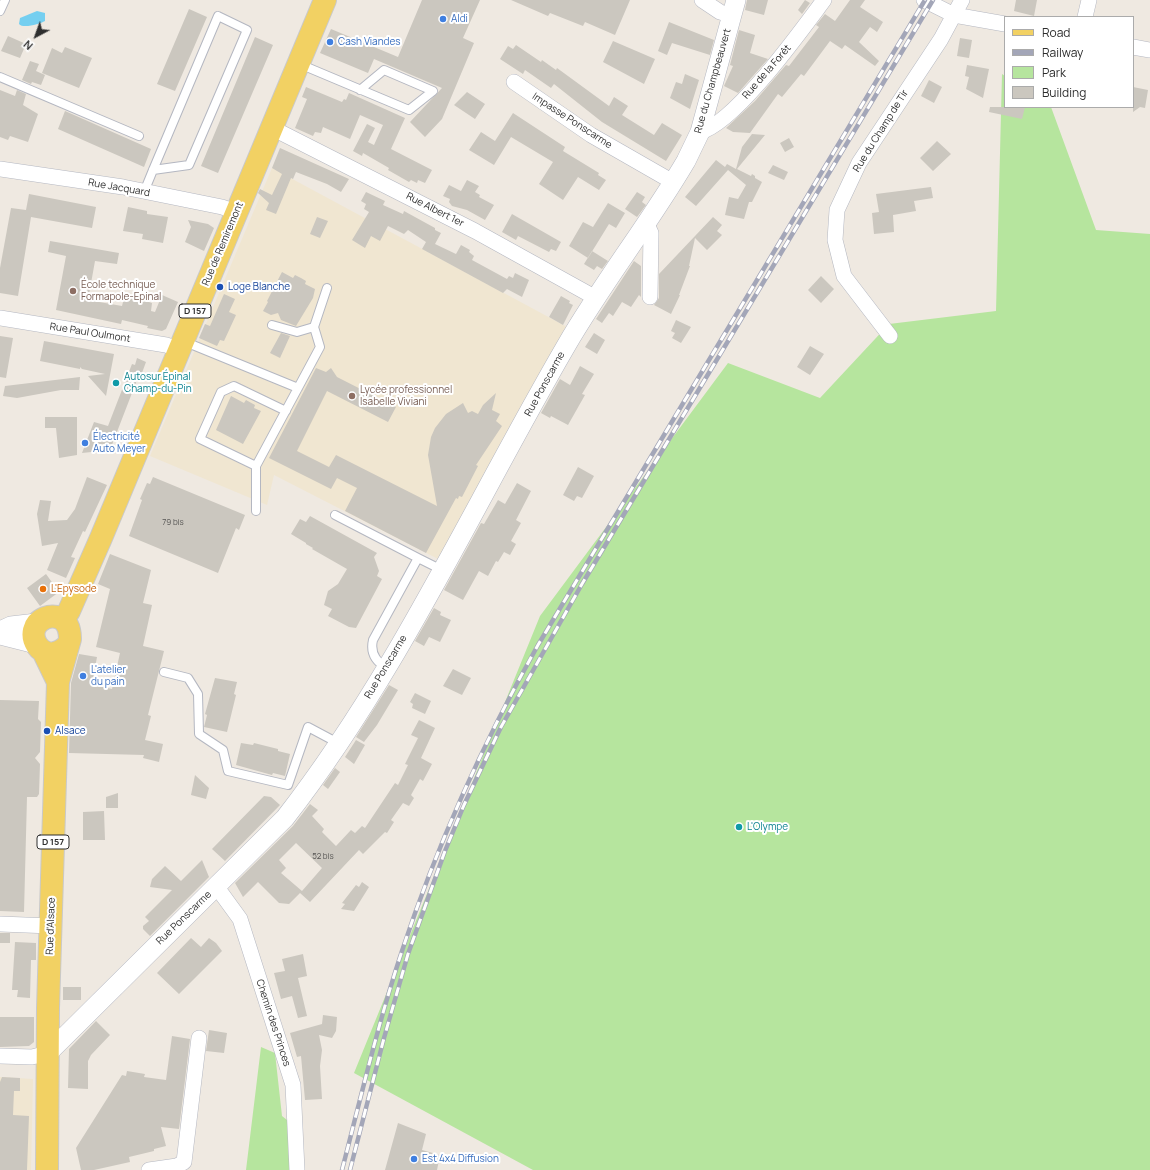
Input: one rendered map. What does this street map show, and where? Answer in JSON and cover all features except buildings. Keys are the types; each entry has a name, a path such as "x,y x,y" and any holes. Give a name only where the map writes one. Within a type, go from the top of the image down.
{"main road":[{"name":"Rue de Remiremont","path":"63,620 104,530 324,0"},
{"path":"49,617 63,620 68,625 70,632 67,646 62,651 55,653 39,640 49,617"},
{"name":"Rue d'Alsace","path":"39,640 58,682"},
{"name":"Rue d'Alsace","path":"47,1170 48,1052 58,682 67,646"}],"street":[{"path":"702,0 720,12 734,8"},
{"name":"Rue de la Forêt","path":"700,132 709,129 733,111 788,48 824,0"},
{"path":"924,0 954,15 1004,24"},
{"name":"Rue du Champ de Tir","path":"890,336 844,276 834,240 837,210 859,163 941,40 962,0"},
{"path":"1085,16 1089,0"},
{"name":"Rue du Champbeauvert","path":"686,161 700,132 734,8"},
{"path":"1134,47 1150,50"},
{"name":"Impasse Ponscarme","path":"514,82 591,136 673,182"},
{"name":"Rue Albert 1er","path":"272,128 475,231 596,298"},
{"name":"Rue Ponscarme","path":"48,1052 285,818 304,793 338,744 387,668 566,345 686,161"},
{"name":"Rue Jacquard","path":"0,169 144,192 236,212"},
{"path":"646,222 651,232 650,297"},
{"name":"Rue Paul Oulmont","path":"0,318 166,345 181,345"},
{"path":"0,631 12,626 39,640"},
{"path":"0,634 39,640"},
{"name":"Chemin des Princes","path":"216,886 240,919 293,1085 297,1170"},
{"path":"0,924 51,926"},
{"path":"150,1170 177,1166 184,1162 199,1038"},
{"path":"0,1056 32,1057 48,1052"}],"lane":[{"path":"0,11 5,0"},
{"path":"144,192 153,170 218,16 247,30 189,165 153,170"},
{"path":"308,68 360,90 409,110 433,91 384,70 360,90"},
{"path":"0,77 138,136"},
{"path":"256,511 256,466 320,347 314,327 327,288"},
{"path":"272,325 297,332 314,327"},
{"path":"181,345 298,388"},
{"path":"256,466 200,439 222,392 234,386 286,411"},
{"path":"335,515 442,570"},
{"path":"387,668 378,662 372,647 373,640 418,558"},
{"path":"164,672 188,678 198,694 199,734 223,750 228,772 288,785 308,727 338,744"}],"shaded area":[{"name":"Lycée professionnel Isabelle Viviani","path":"272,168 567,327 440,560 274,475 267,505 150,456"},
{"path":"0,1077 33,1079 31,1170 0,1170"}],"green space":[{"path":"1002,74 1004,75 1004,108 1051,108 1096,230 1150,234 1150,1170 533,1170 354,1073 540,616 728,363 820,398 889,324 996,311"},
{"path":"261,1047 275,1053 282,1116 292,1124 293,1170 246,1170"}],"water":[{"path":"37,11 45,13 45,21 36,25 28,26 19,24 20,18"}],"railway":[{"path":"342,1170 385,1005 402,951 430,872 446,833 462,795 498,719 538,645 925,0"},
{"path":"350,1170 384,1038 408,954 445,851 464,805 501,727 582,584 933,0"}],"place":[{"name":"Aldi","path":"443,19"},
{"name":"Cash Viandes","path":"330,42"},
{"name":"Loge Blanche","path":"220,287"},
{"name":"École technique Formapole-Epinal","path":"73,291"},
{"name":"Autosur Épinal Champ-du-Pin","path":"116,383"},
{"name":"Lycée professionnel Isabelle Viviani","path":"352,396"},
{"name":"Électricité Auto Meyer","path":"85,443"},
{"name":"L'Epysode","path":"43,589"},
{"name":"L'atelier du pain","path":"83,676"},
{"name":"Alsace","path":"47,731"},
{"name":"L'Olympe","path":"739,827"},
{"name":"Est 4x4 Diffusion","path":"414,1159"}]}
